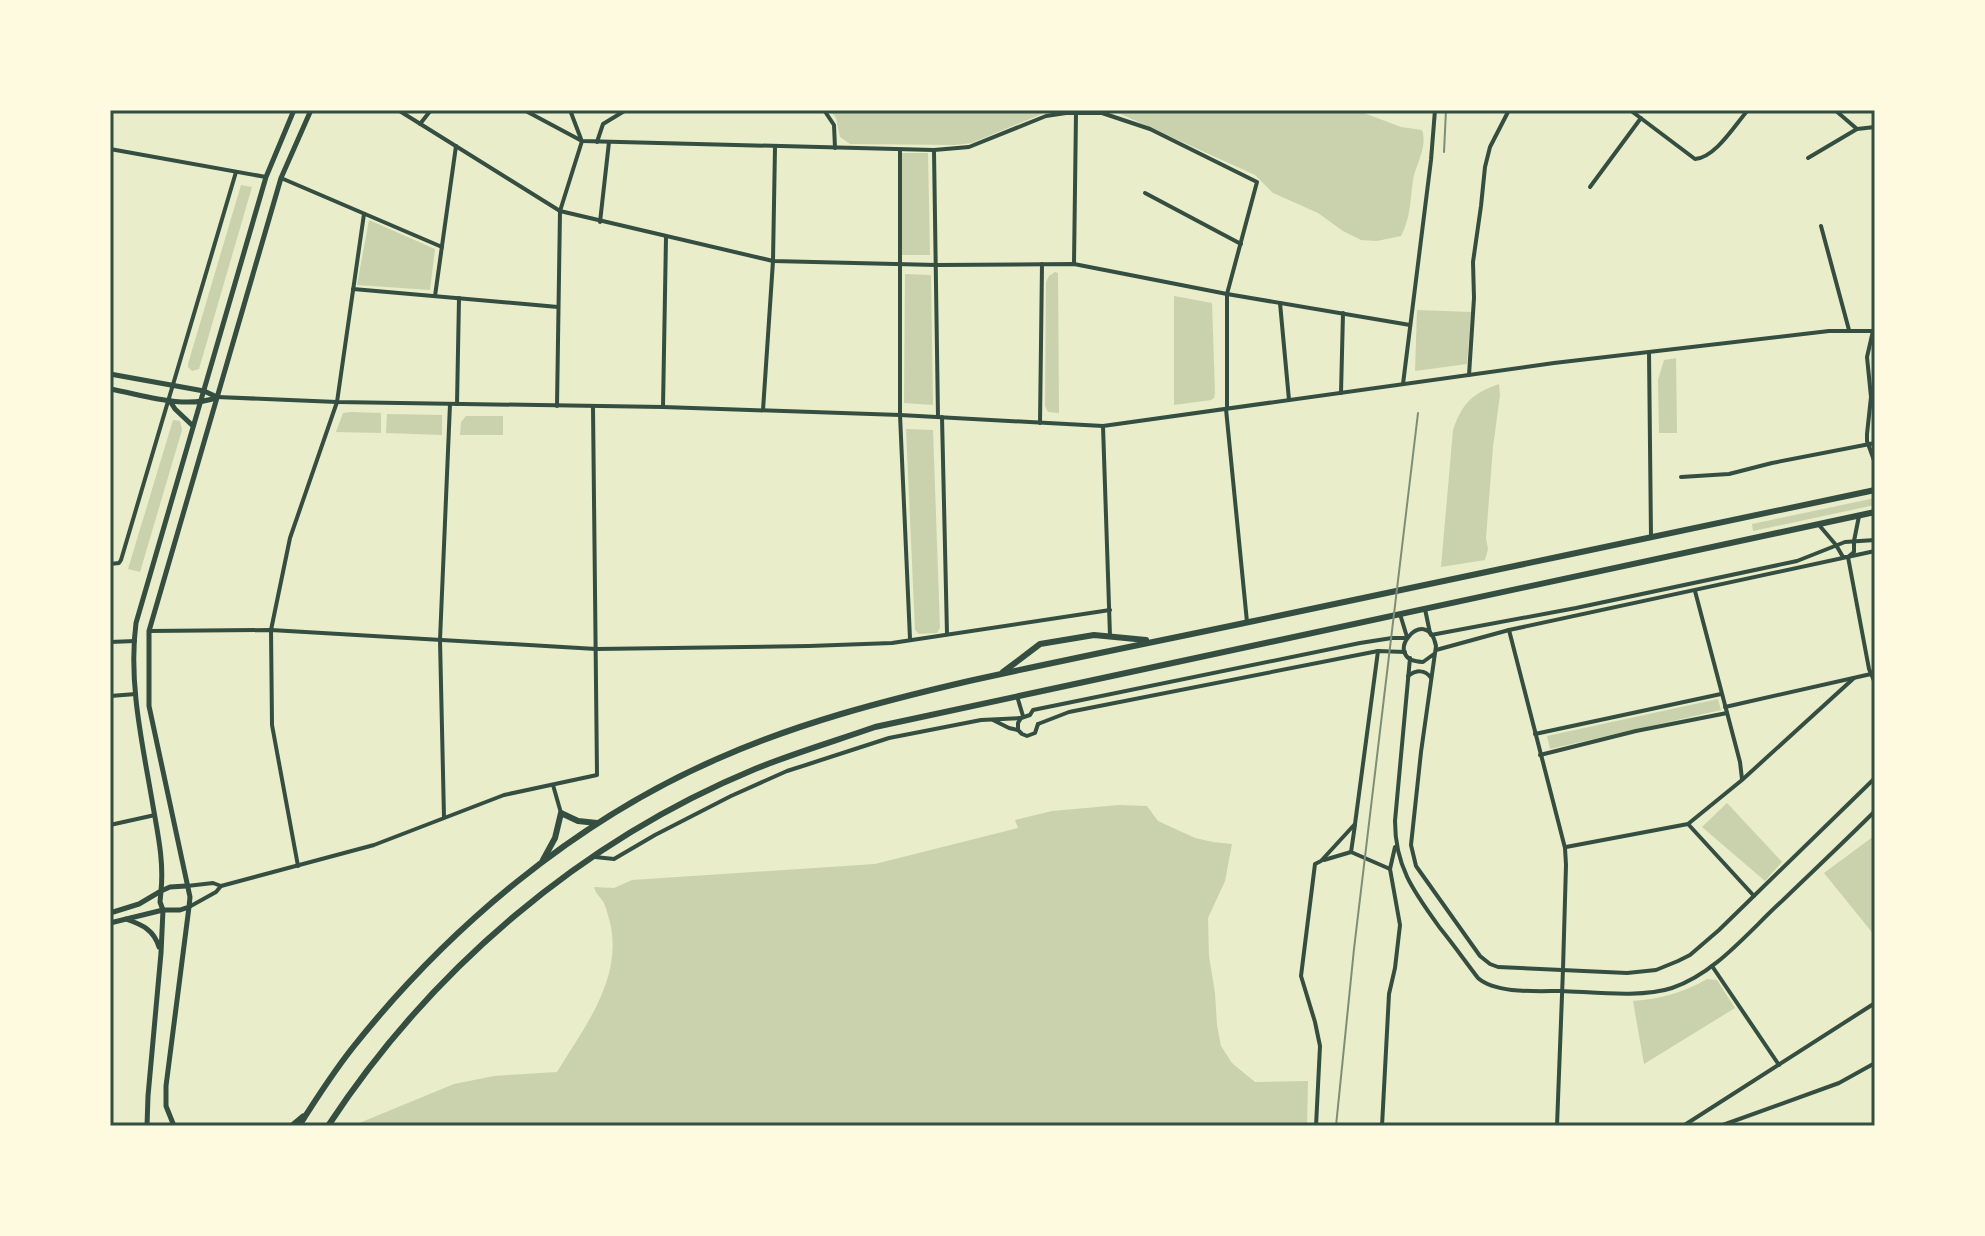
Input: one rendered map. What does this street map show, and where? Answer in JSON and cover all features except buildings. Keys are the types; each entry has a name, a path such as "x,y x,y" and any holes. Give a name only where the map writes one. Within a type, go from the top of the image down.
{"highway":[{"path":"299,1126 351,1049 400,992 441,949 491,904 597,823 717,759 874,703 1153,641 1875,490"},
{"path":"328,1126 348,1095 426,998 518,912 631,832 692,798 755,769 875,727 1875,512"},
{"path":"1001,674 1040,644 1094,635 1153,641"},
{"path":"541,863 555,838 561,813 578,821 597,823"}],"main road":[{"path":"147,1126 163,910 160,902 162,860 136,694 138,616 266,177 294,110"},
{"path":"174,1126 166,1106 166,1086 190,897 149,706 149,631 281,178 311,110"},
{"path":"110,374 204,391 217,397"},
{"path":"110,389 200,403 217,397"},
{"path":"169,400 193,426"},
{"path":"110,913 139,904 170,887 186,886"},
{"path":"110,923 189,907"},
{"path":"125,919 151,932 161,953"},
{"path":"291,1126 307,1113"}],"street":[{"path":"398,110 560,211 773,261 1074,264 1410,325"},
{"path":"420,124 431,110"},
{"path":"524,110 582,141 934,150 969,147 1046,116 1107,114 1150,129 1257,182 1227,294 1226,409 1247,622"},
{"path":"557,406 560,211 582,141 570,110"},
{"path":"597,142 603,124 626,110"},
{"path":"824,110 834,125 835,148"},
{"path":"1403,384 1435,110"},
{"path":"1469,375 1474,298 1473,255 1485,167 1490,147 1509,110"},
{"path":"1630,110 1691,158 1699,159 1713,151 1748,110"},
{"path":"1835,110 1857,129"},
{"path":"1074,264 1076,113"},
{"path":"1590,187 1641,118"},
{"path":"1808,158 1857,129 1875,127"},
{"path":"600,222 609,142"},
{"path":"435,296 456,146"},
{"path":"763,410 773,261 775,147"},
{"path":"110,149 266,177"},
{"path":"900,149 900,415 910,639"},
{"path":"934,150 947,634"},
{"path":"110,564 121,560 236,172"},
{"path":"281,178 442,247"},
{"path":"1145,193 1241,244"},
{"path":"298,866 272,725 271,630 290,538 337,402 364,214"},
{"path":"1821,226 1849,330"},
{"path":"663,407 666,237"},
{"path":"1040,423 1042,264"},
{"path":"353,289 558,307"},
{"path":"457,404 459,298"},
{"path":"1280,303 1289,400"},
{"path":"1341,393 1343,313"},
{"path":"217,397 763,410 1103,426 1469,375 1849,330 1874,331 1867,357 1871,397 1867,426 1868,445 1875,463"},
{"path":"1649,352 1651,537"},
{"path":"444,817 440,640 450,404"},
{"path":"186,886 213,883 221,886 298,866 374,845 504,795 597,775 593,407"},
{"path":"1103,426 1110,637"},
{"path":"1681,477 1729,474 1875,443"},
{"path":"1819,524 1843,557 1848,557 1854,552 1859,515"},
{"path":"1875,540 1836,545 1797,561 1576,608 1430,634 1416,631 1407,637 1405,652 1414,661 1423,662 1454,643 1875,551"},
{"path":"1848,557 1875,683"},
{"path":"1695,591 1740,762 1742,780"},
{"path":"1425,609 1430,634 1435,640 1435,652 1411,838 1416,866 1480,956 1490,964 1507,968 1627,973 1656,970 1690,955 1875,778"},
{"path":"149,631 271,630 596,649 809,646 874,644 1110,610"},
{"path":"1400,614 1407,637"},
{"path":"1509,630 1565,848 1557,1126"},
{"path":"595,857 614,859 707,808 787,771 889,738 991,719 1022,717 1030,715 1033,710 1360,643 1407,637"},
{"path":"110,642 135,641"},
{"path":"1038,724 1069,712 1378,651 1405,652"},
{"path":"1351,852 1378,651"},
{"path":"1410,658 1395,821 1396,844 1414,893 1482,981 1495,988 1644,993 1671,989 1712,966 1875,811"},
{"path":"1408,676 1418,671 1430,675 1432,680"},
{"path":"1540,755 1871,674"},
{"path":"1565,848 1688,824 1742,780 1854,678"},
{"path":"110,696 136,694"},
{"path":"1535,734 1721,694"},
{"path":"1017,696 1022,717 1018,730"},
{"path":"991,719 1030,736 1037,730 1038,724 1030,715"},
{"path":"781,759 787,771"},
{"path":"552,784 561,813"},
{"path":"110,825 155,815"},
{"path":"1869,817 1875,822"},
{"path":"1321,861 1355,824"},
{"path":"1688,824 1755,896"},
{"path":"1382,1126 1389,994 1400,925 1390,869 1396,844"},
{"path":"1316,1126 1320,1046 1301,976 1315,864 1351,852 1390,869"},
{"path":"189,907 221,886"},
{"path":"1712,966 1779,1065"},
{"path":"1683,1126 1875,1003"},
{"path":"1720,1126 1839,1083 1875,1063"}],"green space":[{"path":"830,110 1056,110 972,143 955,145 850,144 840,137 836,118"},
{"path":"1112,110 1356,110 1401,127 1422,130 1423,149 1413,180 1404,229 1401,236 1377,241 1361,240 1318,213 1273,193 1255,175"},
{"path":"902,153 928,153 930,255 902,255"},
{"path":"241,185 252,187 199,369 192,371 188,364"},
{"path":"369,220 435,249 430,290 357,285"},
{"path":"1055,272 1058,273 1059,413 1048,412 1045,406 1046,282"},
{"path":"905,274 931,275 933,405 904,403"},
{"path":"1174,296 1212,303 1215,393 1211,400 1174,405"},
{"path":"1417,310 1471,312 1467,364 1415,371"},
{"path":"1676,358 1677,433 1659,433 1658,380 1664,360"},
{"path":"1499,384 1485,560 1441,567 1453,430 1470,400"},
{"path":"343,413 381,413 381,433 336,432"},
{"path":"387,414 442,415 442,435 386,433"},
{"path":"466,416 503,416 503,435 460,435 461,422"},
{"path":"173,420 180,421 182,430 140,572 128,569"},
{"path":"906,429 933,430 940,628 937,633 919,634 915,630"},
{"path":"1875,498 1875,505 1753,531 1752,524"},
{"path":"1718,699 1721,710 1550,749 1547,736"},
{"path":"1727,803 1782,862 1765,881 1702,827"},
{"path":"1119,805 1147,806 1158,821 1195,838 1232,844 1225,881 1208,918 1209,956 1221,1046 1232,1063 1255,1082 1308,1081 1307,1126 352,1126 454,1084 494,1076 557,1072 598,1004 610,967 613,947 611,927 604,903 594,887 614,888 632,880 875,864 1018,828 1015,820 1052,811"},
{"path":"1875,837 1875,936 1824,873"},
{"path":"1707,979 1717,980 1735,1008 1644,1064 1633,1001 1671,994"}],"railway":[{"path":"1444,152 1446,110"},
{"path":"1336,1126 1418,413"}]}
